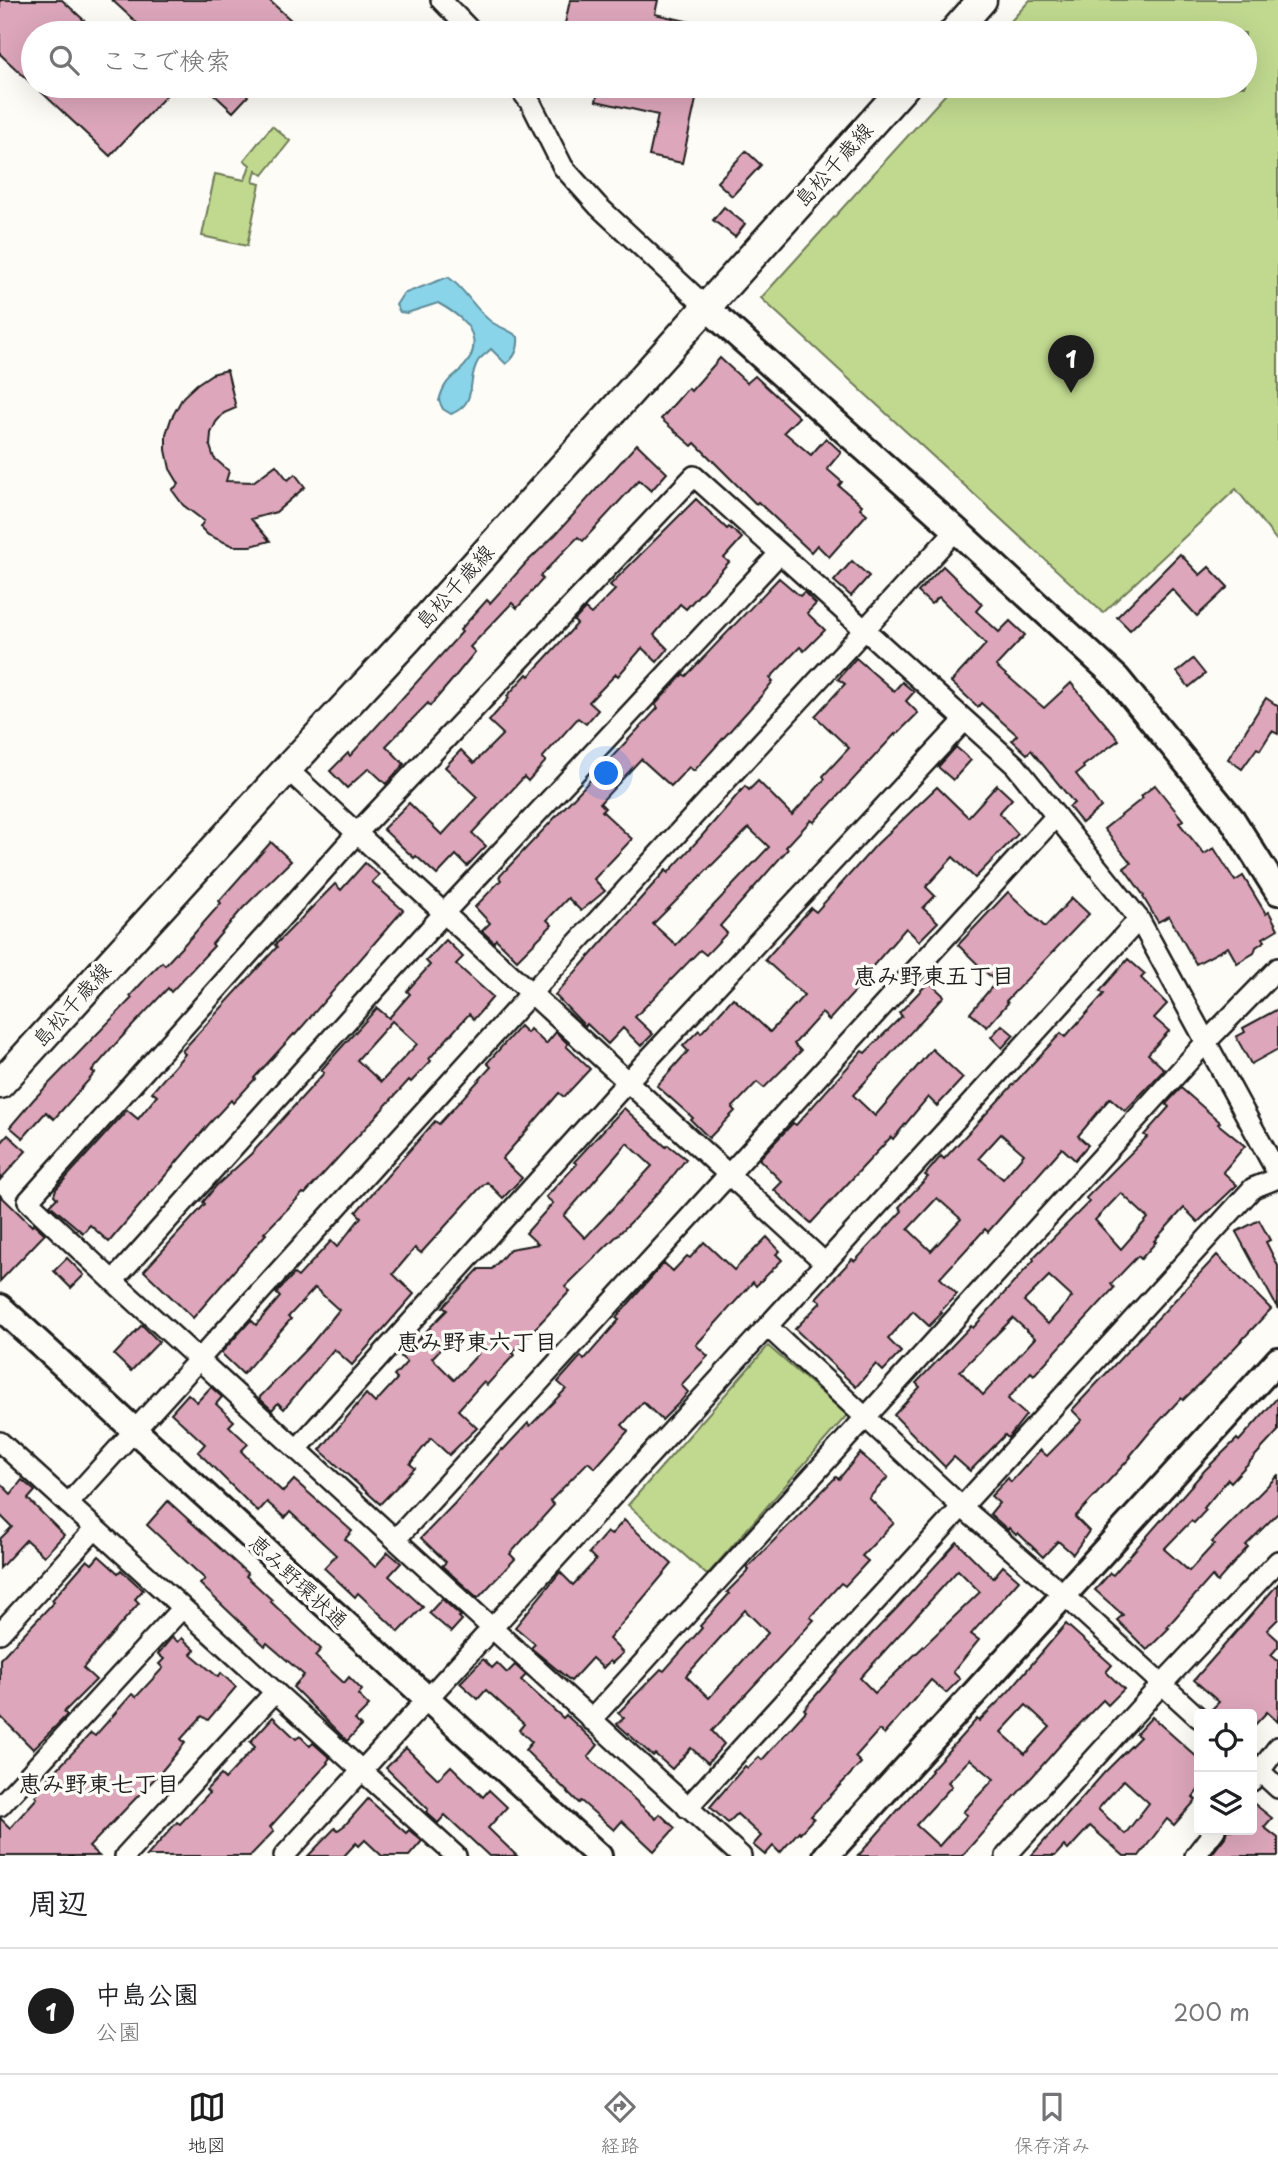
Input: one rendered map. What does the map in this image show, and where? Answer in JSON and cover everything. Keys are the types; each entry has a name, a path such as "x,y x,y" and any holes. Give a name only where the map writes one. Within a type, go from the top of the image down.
{"main road":[{"path":"964,21 982,0"},
{"name":"島松千歳線","path":"0,1084 408,639 894,98"}],"street":[{"path":"441,0 461,21"},
{"path":"526,98 563,167 598,206 1117,678 1232,819 1278,892"},
{"path":"687,1808 1253,1188 1278,1176 1139,919 1015,765 694,476 357,833 28,1201 113,1281 687,1808 741,1856"},
{"path":"68,1504 956,530"},
{"path":"113,1281 444,913 779,554"},
{"path":"297,1449 628,1082 964,721"},
{"path":"287,769 825,1263"},
{"path":"396,1539 1056,816"},
{"path":"284,1856 1139,919"},
{"path":"592,1720 1207,1041 1278,968"},
{"name":"恵み野環状通","path":"0,1307 598,1856"},
{"path":"768,1327 963,1508 1063,1594 1194,1714"},
{"path":"826,1856 1278,1360"},
{"path":"1,1445 456,1856"},
{"path":"0,1633 95,1528"},
{"path":"1006,1856 1278,1561"},
{"path":"0,1806 182,1608"},
{"path":"125,1856 275,1692"},
{"path":"1257,1769 1278,1747"},
{"path":"1257,1774 1278,1788"},
{"path":"1195,1856 1211,1835"}],"green space":[{"path":"1030,0 1278,0 1278,542 1236,489 1103,613 761,298 942,98 1257,98 1257,21 1011,21"},
{"path":"272,126 290,141 263,175 256,170 253,182 260,184 247,246 202,236 215,174 245,180 250,165 244,160"},
{"path":"768,1346 847,1415 707,1575 628,1505"}],"water":[{"path":"448,277 487,318 518,337 517,349 506,364 491,349 479,360 469,397 460,409 451,414 443,409 439,401 445,385 470,358 473,348 471,332 460,318 438,303 407,313 400,312 396,305 403,294"}],"building":[{"path":"0,0 62,0 85,21 21,21 21,74 0,54"},
{"path":"112,0 269,0 292,21 135,21"},
{"path":"570,0 658,0 655,14 686,21 566,21"},
{"path":"48,98 164,98 110,156"},
{"path":"218,98 246,98 233,112"},
{"path":"597,98 696,98 682,163 649,156 658,115 596,101"},
{"path":"746,151 761,165 732,196 717,182"},
{"path":"724,207 745,224 735,237 713,220"},
{"path":"720,358 747,383 755,376 799,417 784,432 811,455 826,438 841,452 827,469 842,482 839,486 862,505 860,508 867,514 829,557 817,545 811,552 758,502 756,504 695,443 692,446 661,419 688,388 691,391"},
{"path":"227,370 236,408 224,413 216,422 211,433 210,446 214,458 229,471 226,481 253,482 276,465 288,480 295,474 305,487 276,512 251,519 270,541 251,546 233,546 208,535 200,527 204,521 183,505 172,490 179,484 170,469 166,450 166,434 183,397 212,374"},
{"path":"637,444 667,473 651,491 639,480 583,541 578,537 540,576 543,579 517,608 512,603 470,647 475,652 453,679 430,706 428,703 386,746 404,764 386,784 369,768 347,788 330,771 348,753 350,756 462,632 460,630 487,600 490,603"},
{"path":"696,499 727,529 729,527 742,538 724,558 729,562 686,609 680,604 654,635 668,649 657,662 642,648 618,676 616,674 589,702 598,710 586,724 578,718 542,758 546,761 528,781 524,777 472,833 486,846 467,866 456,855 437,875 383,829 409,803 442,835 477,797 445,767 461,750 474,763 503,734 489,721 509,698 507,696 577,624 574,621 585,609 591,614 615,590 610,585"},
{"path":"1180,554 1200,575 1209,567 1228,587 1197,616 1172,589 1130,630 1117,617"},
{"path":"852,561 869,576 851,596 834,581"},
{"path":"943,566 982,604 976,611 999,632 1010,621 1025,635 996,666 1044,708 1071,683 1119,740 1076,774 1101,807 1082,823 1069,807 1074,803 1031,750 1027,754 1012,740 1017,735 981,703 978,707 951,682 986,644 939,597 931,604 918,592"},
{"path":"779,578 800,596 804,592 816,604 807,613 825,630 804,651 800,647 770,678 773,681 762,695 694,771 689,767 671,786 641,759 600,803 605,808 602,811 632,839 594,879 605,891 581,911 568,898 547,920 552,925 517,960 496,939 494,942 482,931 490,923 475,907 501,880 499,877 658,708 655,705 683,674 686,676"},
{"path":"856,658 894,691 902,682 914,692 906,701 918,713 895,734 814,822 811,820 786,847 788,849 720,926 727,933 706,955 700,950 635,1017 653,1034 641,1046 623,1028 608,1044 587,1024 585,1026 555,995 745,786 749,790 758,781 792,815 825,779 823,776 849,748 815,716 845,684 838,679","holes":["749,828 769,847 676,945 653,924"]},
{"path":"1193,659 1205,674 1189,687 1177,672"},
{"path":"1266,698 1278,706 1278,734 1272,731 1260,750 1257,748 1242,769 1228,759"},
{"path":"956,747 971,760 953,780 938,767"},
{"path":"997,785 1012,799 999,813 1018,834 975,878 953,857 926,887 935,896 923,908 938,922 919,941 906,928 829,1020 822,1013 794,1044 801,1051 764,1088 757,1082 732,1108 735,1111 709,1138 691,1120 693,1118 657,1086 688,1051 683,1046 699,1030 701,1033 733,998 770,1032 804,995 765,960 811,908 816,912 877,844 937,787 968,817"},
{"path":"1155,785 1183,820 1179,823 1204,854 1214,848 1235,881 1243,876 1278,929 1263,938 1265,941 1256,947 1254,953 1237,963 1228,947 1196,964 1169,916 1158,922 1124,868 1131,863 1104,829"},
{"path":"271,842 291,861 243,908 212,944 214,946 171,992 168,988 120,1039 92,1071 95,1073 54,1119 46,1112 23,1138 10,1127 132,998 130,996 149,975 162,962 165,965 192,936"},
{"path":"365,863 379,875 372,882 403,910 295,1035 233,1103 231,1100 209,1124 109,1242 90,1225 83,1233 50,1205 57,1198 54,1195 56,1189 127,1110 138,1119 157,1096 152,1092 185,1054 182,1051 277,947 275,945 335,884 341,890"},
{"path":"1008,892 1045,927 1072,898 1089,914 1006,1001 1008,1003 987,1027 970,1013 996,982 958,945"},
{"path":"446,940 463,957 456,964 493,997 474,1019 469,1014 429,1059 431,1061 411,1082 409,1080 305,1194 303,1193 264,1233 266,1234 193,1318 144,1271 205,1204 203,1202 216,1186 251,1154 324,1073 321,1070 377,1008 389,1018 410,994 407,991 430,965 426,961","holes":["392,1021 417,1044 381,1082 357,1060"]},
{"path":"1128,959 1145,974 1141,978 1167,1004 1154,1018 1169,1031 1148,1054 1163,1071 1125,1111 1110,1098 1078,1136 1088,1145 1075,1160 1062,1148 988,1232 985,1229 940,1278 957,1294 940,1312 942,1313 929,1326 913,1311 888,1339 901,1352 883,1371 876,1364 856,1387 795,1329 821,1302 816,1298 902,1211 899,1207 928,1177 925,1175 941,1156 944,1159 1061,1033 1065,1037 1104,994 1100,991","holes":["1001,1134 1024,1154 1003,1179 979,1158","937,1198 961,1219 931,1251 908,1229"]},
{"path":"929,982 944,996 853,1095 875,1116 932,1049 963,1078 937,1106 928,1097 893,1139 891,1137 811,1223 774,1190 782,1182 759,1159 793,1123 796,1125 862,1051 865,1053 902,1016 899,1013"},
{"path":"1278,1009 1278,1049 1251,1064 1236,1037 1245,1032 1243,1028"},
{"path":"1002,1025 1014,1035 1002,1048 991,1037"},
{"path":"520,1026 527,1033 530,1029 546,1044 556,1032 568,1044 566,1046 590,1069 564,1097 559,1093 502,1159 522,1178 503,1198 487,1182 421,1253 415,1248 393,1274 414,1294 352,1365 334,1349 284,1409 278,1403 272,1410 259,1398 312,1343 339,1310 315,1288 243,1374 221,1353 251,1320 256,1325 280,1297 276,1293 294,1274 298,1277 331,1241 337,1247 361,1217 356,1212 435,1121 439,1124 491,1067 487,1063"},
{"path":"1181,1088 1245,1146 1223,1172 1237,1185 1198,1222 1184,1208 1141,1259 1138,1256 1111,1284 1114,1288 1034,1375 1031,1372 1008,1399 1026,1415 1008,1438 1005,1435 970,1471 954,1457 945,1467 894,1415 920,1387 916,1383 971,1326 973,1328 1033,1258 1089,1202 1086,1198 1147,1137 1144,1135 1169,1107 1166,1104","holes":["1121,1193 1148,1218 1121,1249 1095,1220","1049,1276 1072,1297 1048,1324 1024,1301","1013,1318 1035,1338 983,1395 960,1371"]},
{"path":"624,1108 666,1147 668,1145 686,1159 634,1219 565,1287 570,1291 512,1353 514,1355 487,1385 483,1382 458,1410 477,1428 449,1455 431,1438 410,1464 415,1468 380,1504 320,1450 366,1394 375,1403 397,1379 394,1376 407,1362 401,1357 447,1310 443,1307 479,1269 492,1269 510,1249 538,1244 526,1233 553,1203 546,1197 577,1164 574,1162","holes":["627,1143 652,1166 585,1238 564,1216","456,1333 478,1354 454,1380 432,1358"]},
{"path":"8,1135 26,1151 0,1180 0,1144"},
{"path":"0,1195 32,1226 34,1224 45,1234 0,1281"},
{"path":"1259,1220 1270,1240 1266,1242 1278,1266 1278,1309 1236,1232"},
{"path":"767,1237 780,1251 776,1254 782,1260 756,1286 753,1282 696,1345 708,1356 681,1385 688,1392 680,1402 662,1420 643,1402 622,1425 628,1431 595,1468 588,1462 550,1501 554,1505 510,1554 515,1559 478,1598 442,1566 446,1562 421,1538 502,1449 528,1423 530,1426 566,1389 558,1382 581,1356 584,1360 664,1263 673,1271 687,1256 690,1258 704,1242 734,1270"},
{"path":"1217,1255 1271,1309 1206,1378 1183,1400 1181,1398 1075,1517 1089,1531 1073,1554 1058,1541 1043,1557 1018,1533 1016,1535 1009,1528 1008,1530 990,1514 999,1503 991,1496 1008,1478 1011,1482 1040,1450 1047,1456 1082,1420 1072,1410"},
{"path":"67,1258 84,1275 71,1288 54,1271"},
{"path":"142,1325 159,1342 131,1371 114,1355"},
{"path":"211,1387 222,1397 216,1404 234,1421 229,1426 248,1444 241,1451 258,1469 283,1492 294,1480 352,1531 345,1539 375,1567 388,1552 401,1563 389,1576 423,1607 399,1632 358,1593 355,1597 324,1568 336,1555 290,1512 285,1518 267,1502 258,1512 198,1452 205,1444 171,1413 188,1394 197,1402"},
{"path":"1278,1397 1278,1431 1231,1482 1228,1479 1194,1523 1191,1521 1164,1549 1189,1571 1214,1544 1212,1542 1278,1475 1278,1513 1246,1545 1248,1547 1217,1582 1212,1576 1147,1650 1117,1620 1123,1615 1095,1590 1110,1573 1113,1575 1205,1470 1237,1439 1239,1441"},
{"path":"860,1453 888,1477 869,1498 894,1523 862,1556 868,1561 845,1586 841,1583 810,1617 814,1620 712,1731 724,1744 708,1763 691,1748 672,1769 617,1724 624,1718 618,1713 661,1669 664,1671 702,1628 700,1626 729,1594 727,1592 749,1570 747,1568 836,1477 839,1479","holes":["745,1610 768,1633 709,1698 686,1676"]},
{"path":"22,1480 35,1491 28,1499 64,1535 44,1556 26,1540 0,1568 0,1539 12,1527 0,1515 0,1483 11,1494"},
{"path":"168,1501 248,1574 246,1576 272,1600 270,1601 321,1649 315,1656 344,1683 349,1677 362,1690 358,1695 369,1706 355,1720 361,1726 347,1741 293,1687 304,1675 267,1643 265,1646 200,1584 205,1579 147,1525"},
{"path":"624,1520 672,1564 609,1639 623,1653 603,1668 592,1658 571,1681 531,1648 535,1644 515,1627 560,1572 573,1585 596,1560 589,1553 607,1532 611,1535"},
{"path":"957,1542 993,1578 1003,1566 1019,1580 971,1634 979,1640 953,1672 960,1679 946,1693 931,1680 884,1734 879,1730 855,1757 861,1763 811,1816 814,1818 800,1833 799,1831 780,1853 773,1846 765,1855 753,1845 761,1836 737,1814 728,1823 710,1807 745,1766 748,1768 759,1757 762,1760 844,1663","holes":["958,1570 980,1592 875,1693 860,1678"]},
{"path":"99,1556 118,1573 121,1570 143,1590 135,1599 139,1603 83,1668 96,1680 64,1712 67,1715 33,1749 0,1716 0,1659 54,1602 52,1600 87,1560 92,1564"},
{"path":"1278,1584 1278,1619 1267,1630 1278,1640 1278,1647 1271,1655 1278,1661 1278,1722 1267,1712 1257,1723 1257,1709 1212,1709 1219,1702 1194,1680"},
{"path":"442,1599 461,1616 459,1617 462,1620 451,1632 429,1613"},
{"path":"1066,1624 1112,1665 1106,1672 1124,1689 1108,1705 1103,1700 1070,1734 962,1856 858,1856 977,1719 979,1721 1009,1691","holes":["1026,1705 1050,1727 1025,1754 1001,1732","970,1759 994,1779 963,1812 967,1815 939,1846 916,1825 952,1786 948,1782"]},
{"path":"172,1637 178,1642 182,1638 195,1650 191,1654 218,1677 221,1673 236,1687 208,1720 202,1716 181,1739 185,1743 161,1772 89,1847 99,1856 0,1856 0,1818 10,1828 37,1798 35,1796 49,1782 47,1780 91,1733 95,1736 132,1694 136,1697 163,1668 159,1664 164,1659 158,1654"},
{"path":"483,1659 492,1668 497,1663 507,1673 515,1665 526,1675 521,1680 563,1718 566,1715 598,1745 588,1757 656,1819 660,1814 675,1828 654,1851 622,1821 614,1830 581,1801 579,1803 525,1750 532,1742 519,1730 524,1724 486,1690 478,1699 460,1683"},
{"path":"273,1717 296,1739 300,1736 310,1746 313,1743 330,1758 270,1827 274,1831 250,1856 147,1856 177,1822 180,1824 209,1793 206,1790 221,1775 225,1779 255,1747 250,1742"},
{"path":"1152,1717 1194,1755 1194,1802 1174,1825 1167,1819 1139,1856 1124,1856 1090,1826 1068,1850 1064,1846 1055,1856 1031,1856 1104,1773 1140,1737 1136,1734","holes":["1124,1780 1149,1803 1125,1834 1098,1809"]},
{"path":"406,1748 438,1779 451,1766 483,1797 489,1790 507,1807 488,1828 517,1856 489,1856 445,1815 438,1823 426,1812 428,1809 386,1768"},
{"path":"368,1799 406,1833 409,1830 422,1841 409,1856 382,1856 365,1840 359,1846 356,1843 344,1856 308,1856 335,1828 338,1830 345,1825"},
{"path":"1257,1806 1272,1818 1264,1827 1278,1838 1278,1856 1211,1855 1225,1837 1257,1835"}],"place":[{"name":"中島公園","path":"1071,393"}],"district":[{"name":"恵み野東五丁目","path":"934,976"},
{"name":"恵み野東六丁目","path":"477,1342"},
{"name":"恵み野東七丁目","path":"99,1784"}]}
